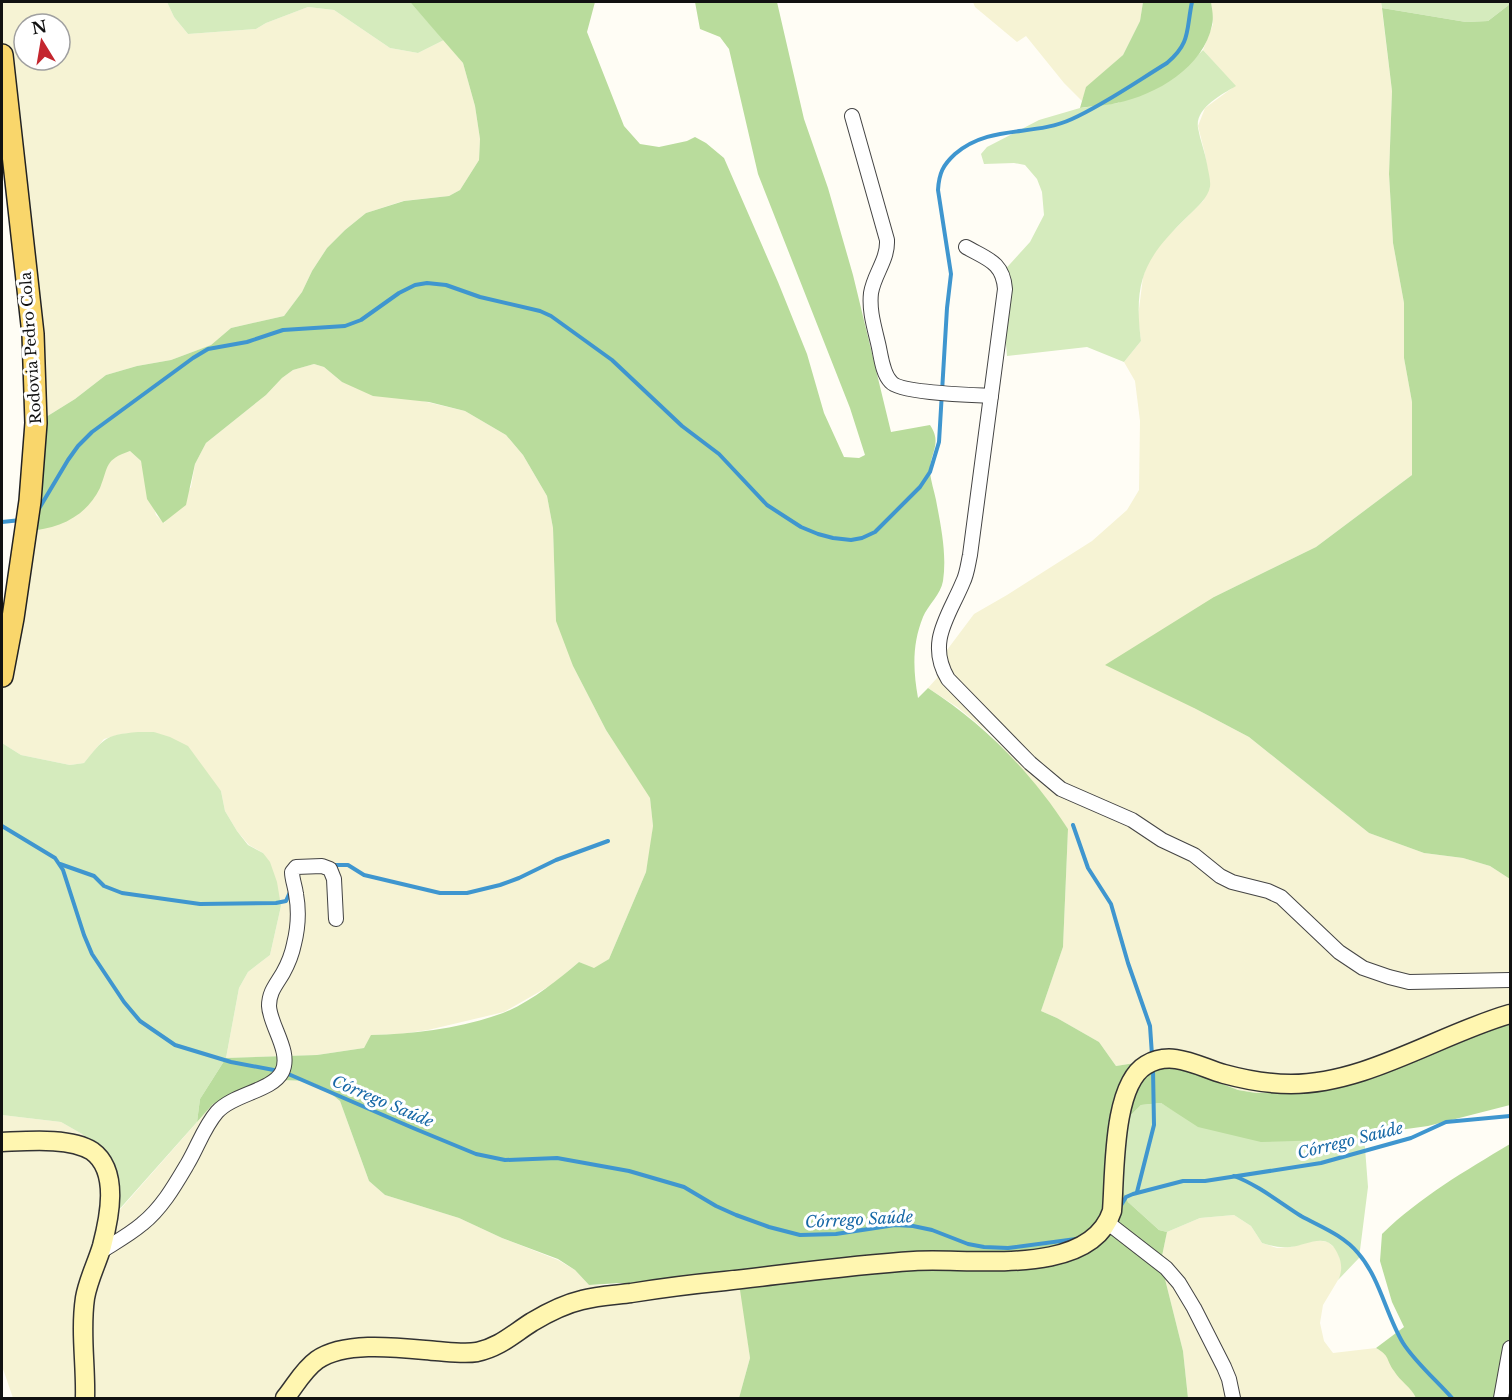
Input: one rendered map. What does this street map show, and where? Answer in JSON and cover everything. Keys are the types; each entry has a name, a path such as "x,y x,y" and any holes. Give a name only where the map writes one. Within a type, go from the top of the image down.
{"main road":[{"name":"Rodovia Pedro Cola","path":"2,55 6,132 33,334 36,423 30,501 14,618 2,676"}],"street":[{"path":"852,116 887,240 886,257 872,290 870,303 871,318 890,382 903,389 991,396"},
{"path":"966,247 998,266 1004,278 1005,289 970,555 964,580 949,610 938,646 942,669 954,687 1030,763 1061,789 1132,820 1162,840 1194,855 1220,876 1232,882 1268,891 1281,897 1339,952 1363,968 1409,981 1510,980"},
{"path":"100,1252 141,1225 158,1209 189,1162 207,1125 218,1110 232,1100 269,1084 279,1077 283,1070 282,1050 269,1010 269,1000 272,990 287,965 298,924 292,872 296,867 322,866 330,869 334,879 336,919"},
{"path":"285,1398 302,1374 315,1361 326,1355 342,1350 370,1347 476,1352 498,1346 555,1310 581,1300 687,1285 916,1260 1001,1262 1033,1259 1064,1252 1096,1237 1108,1224 1112,1211 1119,1115 1133,1081 1147,1064 1169,1058 1187,1060 1224,1074 1254,1081 1311,1083 1347,1077 1486,1021 1510,1014"},
{"path":"2,1142 57,1142 78,1146 92,1152 102,1162 110,1188 106,1228 86,1295 83,1315 85,1398"},
{"path":"1108,1224 1166,1268 1185,1292 1224,1367 1233,1398"},
{"path":"1501,1398 1510,1348"}],"shaded area":[{"path":"2,2 167,2 174,17 188,34 256,29 308,7 334,10 390,48 418,53 444,40 463,63 475,106 480,139 479,160 460,190 449,196 403,201 366,213 327,248 302,292 284,316 231,328 211,345 171,360 106,375 75,399 38,422 2,90"},
{"path":"973,2 1143,2 1140,21 1123,55 1087,87 1082,101 1064,83 1026,36 1017,42 975,7"},
{"path":"1211,2 1381,2 1392,91 1389,174 1393,243 1404,303 1404,358 1412,402 1412,475 1316,547 1214,597 1194,708 1249,737 1369,833 1424,853 1463,858 1490,866 1510,879 1510,1015 1298,1091 1256,1093 1238,1090 1189,1071 1135,1063 1116,1066 1099,1042 1041,1011 1063,947 1068,829 1024,771 989,733 957,707 928,688 937,678 947,650 974,614 1092,541 1127,510 1139,490 1140,421 1135,381 1124,362 1141,341 1138,317 1143,277 1149,259 1159,245 1203,201 1210,187 1198,126 1205,108 1235,86 1203,50 1213,24"},
{"path":"314,364 324,367 342,382 465,411 506,435 523,455 547,496 553,528 555,588 573,666 606,730 650,797 653,826 650,851 646,872 609,959 594,969 579,962 553,984 504,1012 428,1030 372,1035 364,1048 317,1055 226,1058 239,988 248,972 270,955 281,906 263,853 249,845 237,831 225,811 221,791 154,732 121,734 104,739 84,763 70,765 21,755 2,743 2,673 28,531 99,489 106,468 114,456 130,451 141,461 156,515 164,523 191,487 195,464 206,443 266,395 282,378 293,370"},
{"path":"280,1080 308,1081 324,1088 340,1101 369,1181 385,1195 459,1218 558,1260 575,1270 589,1285 721,1284 741,1290 750,1358 739,1398 13,1398 2,1366 2,1115 61,1122 82,1134 102,1150 110,1221 213,1104"},
{"path":"1234,1215 1251,1226 1262,1243 1277,1248 1291,1247 1316,1240 1328,1242 1337,1250 1341,1262 1341,1275 1323,1305 1320,1323 1324,1341 1333,1353 1376,1348 1388,1355 1394,1371 1416,1398 1188,1398 1183,1351 1165,1279 1162,1256 1167,1232 1200,1218"}],"green space":[{"path":"167,2 410,2 444,40 418,53 390,48 334,10 308,7 256,29 188,34 174,17"},
{"path":"410,2 595,2 587,32 624,126 640,144 659,147 695,137 724,158 807,354 824,413 844,457 859,458 865,455 850,408 758,174 729,49 720,37 700,29 695,2 777,2 804,119 828,188 853,275 891,432 930,425 934,432 935,443 930,473 944,551 944,571 942,586 919,627 914,667 918,698 928,688 968,717 1023,769 1068,829 1063,947 1041,1011 1099,1042 1116,1066 1152,1063 1189,1071 1238,1090 1256,1093 1298,1091 1510,1015 1510,1105 1428,1126 1327,1140 1261,1142 1198,1127 1161,1103 1141,1105 1124,1122 1120,1184 1128,1202 1159,1230 1167,1232 1162,1256 1165,1279 1183,1351 1188,1398 739,1398 750,1358 740,1290 721,1284 589,1285 575,1270 558,1259 502,1238 459,1218 385,1195 369,1181 340,1101 324,1088 308,1081 280,1080 236,1095 213,1104 197,1122 200,1099 226,1058 317,1055 364,1048 371,1035 421,1032 471,1023 503,1013 523,1003 579,962 594,968 609,959 646,872 653,826 650,798 606,730 573,666 556,621 553,528 547,496 523,455 506,435 465,411 429,402 373,396 342,382 324,367 314,364 293,370 282,378 266,395 206,443 195,464 186,505 163,523 147,499 141,461 130,451 111,461 94,498 79,514 50,528 28,531 38,422 75,399 106,375 171,360 211,345 231,328 284,316 302,292 327,248 366,213 404,201 449,196 460,190 479,160 480,139 475,106 463,63"},
{"path":"1143,2 1211,2 1212,25 1199,54 1176,77 1147,93 1112,104 1080,108 1086,87 1123,55 1140,21"},
{"path":"1381,2 1510,2 1510,4 1488,21 1466,22 1382,8"},
{"path":"1510,4 1510,879 1490,866 1463,858 1424,853 1369,833 1249,737 1105,665 1214,597 1316,547 1412,475 1412,402 1404,358 1404,303 1393,243 1389,174 1392,91 1382,8 1466,22 1488,21"},
{"path":"1203,50 1236,86 1210,103 1198,121 1210,187 1201,203 1161,245 1145,271 1139,301 1141,341 1124,362 1087,347 1007,356 1000,275 1030,242 1044,215 1042,192 1037,179 1025,165 984,164 981,154 987,147 1039,120 1080,108 1118,103 1187,66"},
{"path":"138,732 154,732 188,746 221,791 225,811 237,831 248,845 263,853 270,862 277,882 281,906 270,955 248,972 239,988 226,1058 200,1099 197,1122 109,1221 101,1150 82,1134 61,1122 2,1115 2,743 21,755 70,765 84,763 106,739"},
{"path":"1161,1103 1176,1112 1327,1140 1364,1135 1368,1187 1359,1258 1338,1280 1341,1263 1335,1248 1330,1243 1318,1241 1286,1247 1265,1244 1251,1226 1234,1215 1200,1218 1167,1232 1159,1230 1128,1202 1120,1184 1124,1122 1141,1105"},
{"path":"1510,1144 1510,1398 1416,1398 1396,1375 1386,1356 1376,1348 1404,1327 1392,1302 1380,1261 1382,1234 1427,1196"}],"waterway":[{"path":"37,512 68,460 92,432 208,349 247,342 283,330 345,326 361,320 399,293 415,285 427,283 446,285 480,297 540,311 551,316 612,360 682,426 719,454 767,505 801,527 818,534 851,540 862,538 875,532 920,487 930,472 939,442 951,274 938,190 939,179 947,162 968,145 983,138 1042,128 1072,119 1108,100 1167,63 1175,56 1184,42 1192,2"},
{"path":"2,522 21,520"},
{"path":"1073,825 1088,868 1111,904 1150,1026 1152,1055"},
{"name":"Córrego Saúde","path":"2,826 55,858 63,870 92,954 124,1002 140,1021 175,1045 231,1062 279,1071"},
{"path":"332,865 348,865 364,875 440,893 467,893 519,878 556,860 608,841"},
{"path":"60,864 94,876 104,886 122,893 200,904 276,903 286,901 290,892"},
{"path":"1137,1192 1154,1125 1153,1069"},
{"name":"Córrego Saúde","path":"286,1073 476,1154 505,1160 557,1158 629,1171 684,1187 736,1215 800,1235 836,1234 895,1225 932,1230 968,1244 984,1247 1008,1248 1076,1239"},
{"name":"Córrego Saúde","path":"1120,1207 1126,1197 1133,1194 1183,1181 1205,1181 1321,1163 1411,1138 1446,1122 1510,1116"},
{"path":"1234,1176 1339,1236 1358,1253 1372,1274 1403,1343 1420,1365 1452,1398"}]}
